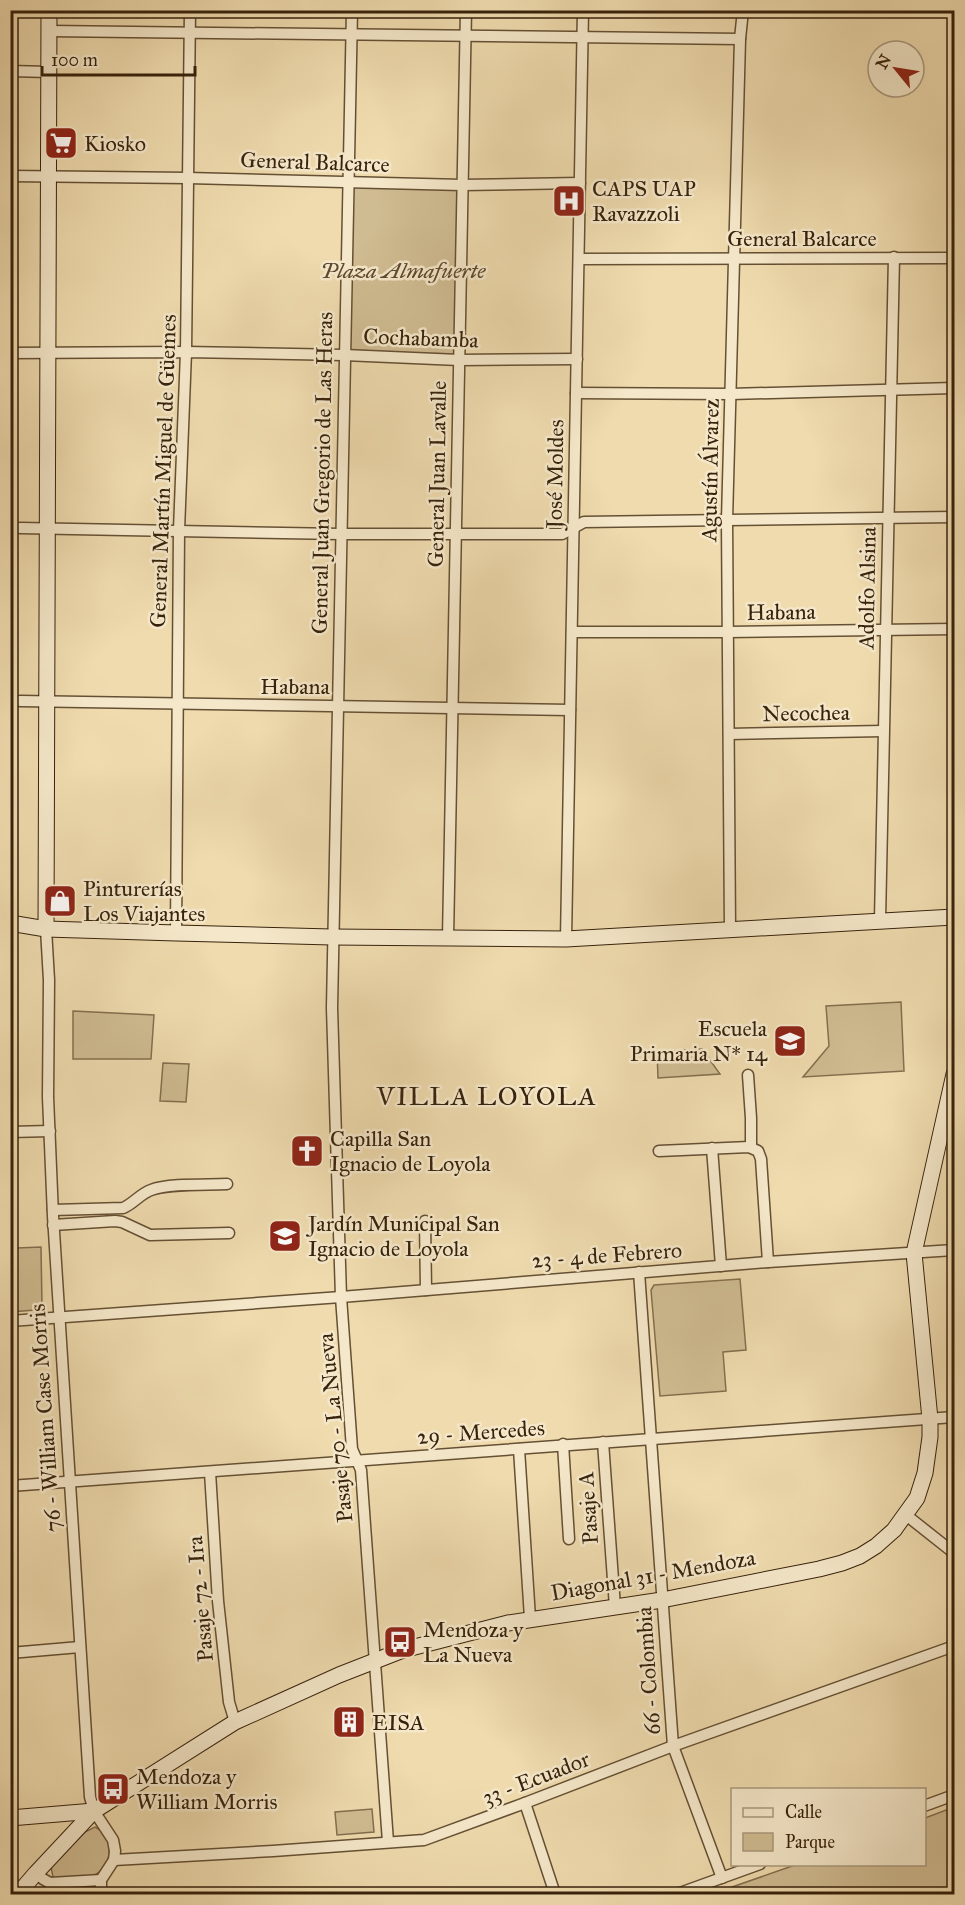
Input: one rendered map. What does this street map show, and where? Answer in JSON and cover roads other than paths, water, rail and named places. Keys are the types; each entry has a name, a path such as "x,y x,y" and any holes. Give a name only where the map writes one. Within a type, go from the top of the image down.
{"street":[{"path":"46,929 50,10"},
{"name":"General Martín Miguel de Güemes","path":"176,933 179,530 186,352 190,10"},
{"name":"General Juan Gregorio de Las Heras","path":"332,937 352,10"},
{"name":"General Juan Lavalle","path":"448,938 466,10"},
{"name":"José Moldes","path":"566,939 583,10"},
{"name":"Agustín Álvarez","path":"730,930 727,520 742,10"},
{"path":"49,31 740,39"},
{"path":"10,71 49,72"},
{"name":"General Balcarce","path":"10,176 462,185 580,183"},
{"name":"Adolfo Alsina","path":"880,920 894,257"},
{"name":"General Balcarce","path":"579,259 954,258"},
{"name":"Cochabamba","path":"10,353 186,352 459,360 577,359"},
{"path":"576,393 730,394 954,388"},
{"path":"20,528 340,534 562,534 584,522 954,517"},
{"name":"Habana","path":"572,632 728,633 954,629"},
{"name":"Habana","path":"20,701 570,710"},
{"name":"Necochea","path":"729,734 883,731"},
{"path":"10,923 46,929 176,933 566,939 954,916"},
{"name":"76 - William Case Morris","path":"46,929 49,980 52,1210 90,1797 94,1812 113,1840 114,1860"},
{"name":"Pasaje 70 - La Nueva","path":"332,937 334,1119 341,1297 352,1449 361,1470 388,1842"},
{"name":"Diagonal 31 - Mendoza","path":"18,1894 94,1812 235,1722 376,1660 433,1641 530,1618 662,1600 842,1563 876,1546 894,1530 906,1515 917,1498 925,1473 930,1419 914,1253 954,1074"},
{"path":"748,1075 751,1148"},
{"path":"10,1132 50,1131"},
{"path":"712,1148 721,1266"},
{"path":"659,1151 751,1148 758,1151 761,1160 768,1262"},
{"path":"52,1210 123,1208 142,1195 161,1187 227,1184"},
{"path":"53,1225 116,1221 150,1235 229,1233"},
{"path":"425,1221 426,1290"},
{"name":"23 - 4 de Febrero","path":"10,1321 768,1262 954,1250"},
{"name":"66 - Colombia","path":"639,1272 673,1746 722,1878"},
{"name":"29 - Mercedes","path":"10,1486 954,1417"},
{"name":"Pasaje A","path":"603,1442 615,1607"},
{"path":"563,1444 569,1539"},
{"path":"519,1449 530,1618"},
{"name":"Pasaje 72 - Ira","path":"210,1472 218,1601 229,1702 235,1722"},
{"path":"906,1515 954,1553"},
{"path":"10,1653 80,1647"},
{"name":"33 - Ecuador","path":"114,1860 424,1840 673,1746 954,1647"},
{"path":"926,1805 954,1795"},
{"path":"525,1803 555,1894"},
{"path":"10,1818 94,1812"},
{"path":"101,1894 101,1880 114,1860"},
{"path":"677,1894 755,1866"},
{"path":"36,1873 50,1883 101,1880"}],"place":[{"name":"Kiosko","path":"61,143"},
{"name":"CAPS UAP Ravazzoli","path":"569,201"},
{"name":"Pinturerías Los Viajantes","path":"60,901"},
{"name":"Escuela Primaria N* 14","path":"790,1041"},
{"name":"Capilla San Ignacio de Loyola","path":"307,1151"},
{"name":"Jardín Municipal San Ignacio de Loyola","path":"285,1236"},
{"name":"Mendoza y La Nueva","path":"400,1642"},
{"name":"EISA","path":"349,1722"},
{"name":"Mendoza y William Morris","path":"113,1789"}],"district":[{"name":"VILLA LOYOLA","path":"487,1096"}],"park label":[{"name":"Plaza Almafuerte","path":"403,270"}]}
